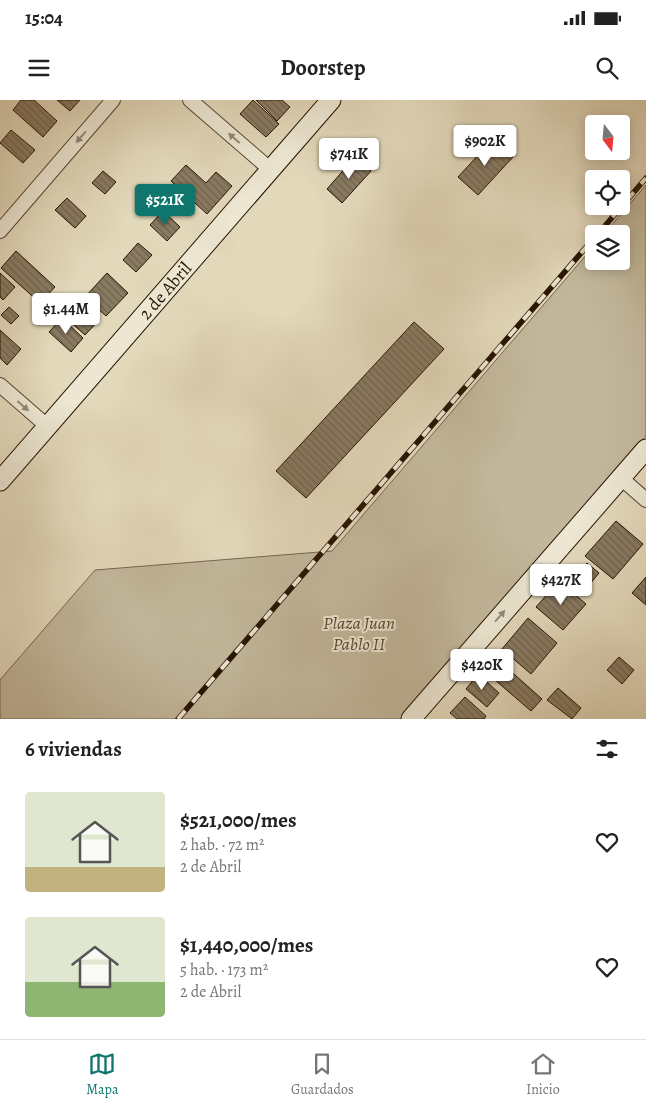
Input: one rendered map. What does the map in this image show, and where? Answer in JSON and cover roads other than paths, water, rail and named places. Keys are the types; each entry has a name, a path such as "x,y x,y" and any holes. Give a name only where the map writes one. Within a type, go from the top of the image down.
{"main road":[{"name":"2 de Abril","path":"0,482 331,100"},
{"path":"411,719 646,449"}],"street":[{"path":"0,231 113,100"},
{"path":"190,100 271,170"},
{"path":"0,385 47,426"},
{"path":"621,478 646,500"}],"railway":[{"path":"606,225 646,178"},
{"path":"178,719 585,248"}],"park label":[{"name":"Plaza Juan Pablo II","path":"359,633"}]}
